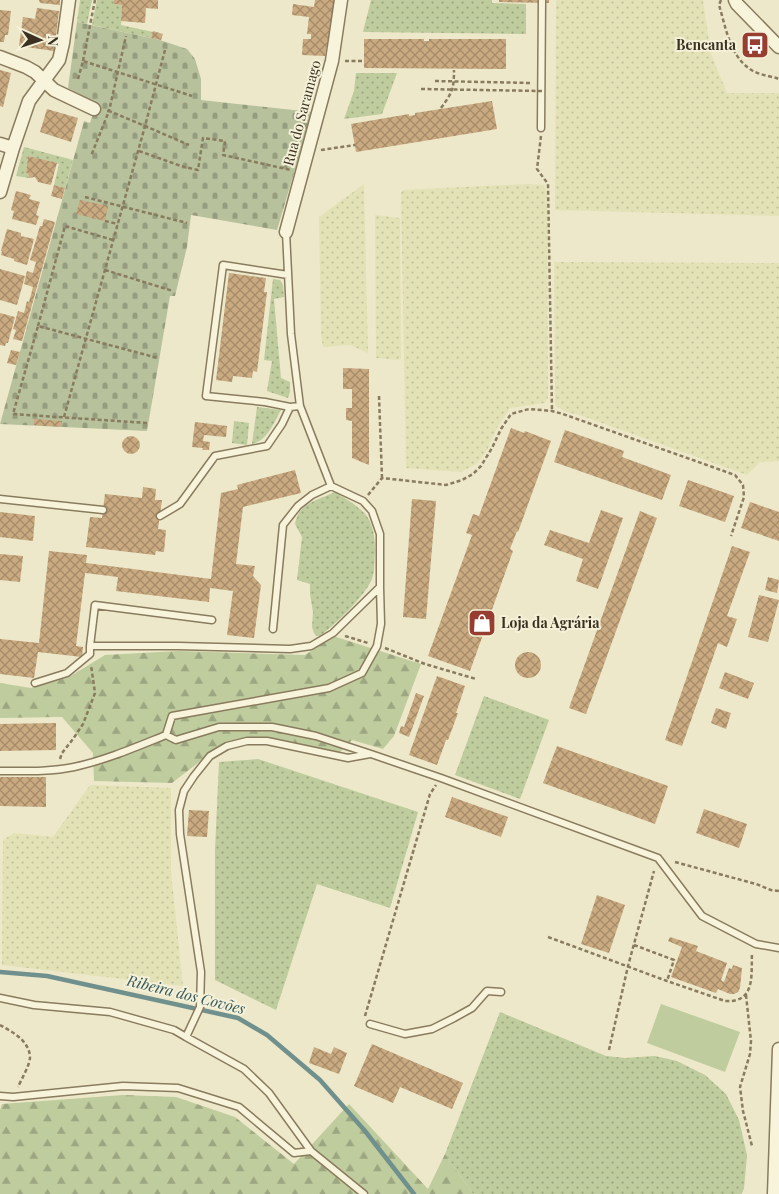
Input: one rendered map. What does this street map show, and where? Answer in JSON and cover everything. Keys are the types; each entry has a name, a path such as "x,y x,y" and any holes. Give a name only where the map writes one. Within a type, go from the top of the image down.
{"street":[{"path":"0,192 29,101 59,60 64,43 69,0"},
{"name":"Rua do Saramago","path":"286,232 332,61 341,0"},
{"path":"735,0 779,47"},
{"path":"0,57 35,72 54,90 94,110"},
{"path":"0,144 13,148"},
{"path":"774,1194 779,1049"}],"lane":[{"path":"541,128 542,0"},
{"path":"166,735 172,716 329,688 362,673 377,646 381,624 380,534 372,510 363,501 331,486 300,406 291,334 286,232"},
{"path":"288,275 223,265 206,396 265,402 290,407 300,406"},
{"path":"160,516 180,504 215,456 267,446 282,424 290,407"},
{"path":"273,629 283,525 298,506 312,495 331,486"},
{"path":"0,499 103,510"},
{"path":"90,646 290,649 311,646 333,633 380,587"},
{"path":"35,683 67,673 90,654 95,605 212,620"},
{"path":"0,771 45,771 74,767 117,755 166,735 176,740 219,727 272,727 316,736 441,778 658,858 702,916 756,944 779,948"},
{"path":"186,1037 200,1007 201,972 180,834 179,810 184,791 210,756 227,746 247,741 268,741 348,758 371,754"},
{"path":"370,1024 406,1034 432,1029 472,1008 487,991 500,992"},
{"path":"0,998 34,1005 110,1012 174,1030 244,1069 269,1093 311,1151 364,1194"},
{"path":"0,1096 13,1097 123,1086 178,1088 239,1107 294,1153 311,1151"}],"path":[{"path":"78,79 95,0"},
{"path":"721,0 719,5 732,46 738,58 754,72 779,79"},
{"path":"91,156 109,111 126,36"},
{"path":"64,418 165,50"},
{"path":"83,61 192,96"},
{"path":"332,61 364,61"},
{"path":"441,108 454,87 454,70"},
{"path":"435,81 525,82 542,84"},
{"path":"421,89 542,91"},
{"path":"94,110 98,108 109,111 190,145"},
{"path":"541,128 537,169 548,184 552,411"},
{"path":"138,151 198,170 203,138 224,141 223,156 286,169"},
{"path":"307,152 355,145"},
{"path":"85,197 187,223"},
{"path":"104,221 118,224"},
{"path":"114,240 65,226 12,414 147,422"},
{"path":"106,270 173,292"},
{"path":"38,326 158,358"},
{"path":"363,501 382,478 379,396"},
{"path":"382,478 446,485 462,480 473,474 481,466 510,414 529,409 552,411 735,475 743,485 744,497 732,536"},
{"path":"358,640 371,644"},
{"path":"383,648 425,664 476,679"},
{"path":"60,760 62,753 83,724 95,693 90,654"},
{"path":"370,1024 364,1015 430,794 441,778"},
{"path":"609,1050 628,966 658,858 779,891"},
{"path":"548,937 667,981 725,1001 735,1002 746,995 749,988 752,942"},
{"path":"634,946 674,960 667,981"},
{"path":"746,995 751,1041 750,1054 740,1087 743,1111 752,1146"},
{"path":"0,1025 20,1037 30,1057 13,1097"}],"green space":[{"path":"80,0 92,0 87,24 77,22"},
{"path":"97,0 114,0 114,4 122,5 121,25 153,32 151,38 92,25"},
{"path":"371,0 492,0 492,3 526,4 526,34 363,32"},
{"path":"556,0 703,0 711,54 727,93 779,93 779,216 555,210"},
{"path":"77,22 160,40 187,49 195,59 201,79 201,100 312,112 277,230 191,215 187,247 175,296 170,296 147,431 0,424 84,121 90,123 96,103 68,88"},
{"path":"356,73 397,73 382,114 344,119 354,91"},
{"path":"24,147 73,160 65,188 54,185 59,164 28,156 26,172 29,178 16,176"},
{"path":"364,184 368,353 350,345 323,347 321,335 319,217"},
{"path":"528,184 544,185 547,194 548,398 545,403 510,408 478,463 461,472 406,468 401,193 403,190"},
{"path":"375,215 400,218 401,359 397,360 376,358"},
{"path":"554,262 779,263 779,461 760,462 747,475 564,411 555,405"},
{"path":"273,279 280,280 283,285 284,297 274,299 281,378 290,382 288,398 267,391 272,361 264,360"},
{"path":"257,407 281,410 266,435 258,442 252,444"},
{"path":"234,421 249,423 247,445 232,443"},
{"path":"335,492 359,508 371,523 375,543 374,572 368,586 356,602 326,631 320,636 316,636 312,627 313,612 310,584 297,580 302,537 295,524 298,514 305,506"},
{"path":"333,636 421,664 394,736 383,749 352,740 339,753 268,738 247,737 225,742 172,783 94,781 93,753 62,717 0,718 0,683 31,688 69,677 105,655 178,651 305,655"},
{"path":"484,696 549,720 520,799 455,775"},
{"path":"258,759 418,812 390,908 317,884 276,1010 215,980 215,850 219,762"},
{"path":"90,785 171,788 171,872 183,986 2,965 3,840 14,833 53,837"},
{"path":"661,1004 740,1032 725,1072 647,1043"},
{"path":"500,1012 606,1056 625,1058 655,1056 677,1061 705,1075 726,1094 739,1120 747,1155 744,1189 741,1194 473,1194 445,1154"},
{"path":"123,1095 176,1097 235,1117 294,1164 349,1104 428,1189 445,1154 473,1194 0,1194 0,1110 2,1104"}],"building":[{"path":"39,0 60,0 60,5 40,3"},
{"path":"114,0 158,0 158,9 146,8 145,23 121,21 122,5 114,4"},
{"path":"315,0 335,0 325,56 302,55 303,39 311,39 311,34 307,34 309,17 292,15 293,4 314,7"},
{"path":"499,0 549,0 549,3 499,2"},
{"path":"37,8 59,11 54,51 19,46 23,17 35,19"},
{"path":"0,10 11,11 8,35 5,35 4,42 0,42"},
{"path":"153,31 163,34 161,40 151,38"},
{"path":"364,39 424,39 424,41 429,41 429,39 506,39 506,69 364,68"},
{"path":"0,70 11,73 3,107 0,106"},
{"path":"492,101 497,129 356,152 351,124"},
{"path":"47,109 78,118 71,142 40,132"},
{"path":"28,156 57,163 51,185 38,182 35,177 29,178 28,173 26,173"},
{"path":"54,185 65,188 62,199 51,196"},
{"path":"16,191 31,195 29,199 40,202 36,215 39,216 36,225 12,219 14,211 11,210"},
{"path":"80,200 108,206 105,221 76,214"},
{"path":"44,219 55,222 22,341 13,339 16,330 13,329 18,311 24,313 27,301 29,302 33,287 24,284 27,271 33,273 36,262 30,260 40,226 42,226"},
{"path":"7,229 21,233 21,236 34,239 27,265 1,255"},
{"path":"0,269 25,276 17,305 0,300"},
{"path":"229,273 266,278 264,292 267,292 257,372 253,371 252,378 233,376 232,382 216,380"},
{"path":"0,313 15,317 8,343 5,346 0,345"},
{"path":"11,350 20,352 16,365 7,363"},
{"path":"343,368 369,369 369,465 352,458 352,421 346,420 346,408 352,408 352,389 343,389"},
{"path":"34,419 62,421 62,427 34,425"},
{"path":"195,422 227,426 226,437 204,435 203,441 210,442 209,450 192,447"},
{"path":"511,428 551,441 510,549 513,551 470,671 428,656 472,535 466,533 473,514 479,516"},
{"path":"565,430 624,451 622,457 671,475 662,500 554,462"},
{"path":"131,436 137,439 140,445 137,451 131,454 125,451 122,445 125,439"},
{"path":"295,470 301,493 243,507 236,564 255,566 253,576 261,585 254,638 227,635 233,591 210,588 209,602 116,591 118,577 85,573 76,646 83,647 82,657 38,652 34,678 0,674 0,639 39,643 49,551 87,555 86,563 211,579 221,493 238,489 237,485"},
{"path":"688,480 734,496 725,522 679,506"},
{"path":"143,487 156,489 155,500 162,500 158,529 166,530 164,552 156,551 155,555 86,547 90,517 102,518 105,494 142,498"},
{"path":"412,499 436,501 426,619 403,617"},
{"path":"750,502 779,512 779,541 741,528"},
{"path":"601,510 623,518 598,589 576,581 583,559 544,545 550,530 589,543"},
{"path":"640,511 657,518 586,714 569,708"},
{"path":"0,512 35,516 33,541 0,537"},
{"path":"732,546 750,552 727,616 737,619 727,647 718,643 682,746 665,740"},
{"path":"0,554 23,556 20,582 0,580"},
{"path":"768,577 779,580 777,593 765,590"},
{"path":"759,595 779,600 768,642 748,637"},
{"path":"528,652 537,656 541,665 537,674 528,678 519,674 515,665 519,656"},
{"path":"725,672 754,683 748,699 719,688"},
{"path":"437,676 465,686 456,713 458,713 437,765 409,755"},
{"path":"416,693 424,696 409,737 399,733 401,726 404,727"},
{"path":"716,708 731,713 726,729 711,723"},
{"path":"56,723 56,750 0,751 0,724"},
{"path":"557,746 668,786 655,824 543,783"},
{"path":"0,777 46,777 46,807 0,806"},
{"path":"452,797 508,817 501,837 445,817"},
{"path":"704,809 747,824 739,848 696,833"},
{"path":"189,810 209,811 207,837 187,836"},
{"path":"597,895 625,905 609,953 581,944"},
{"path":"670,937 698,946 696,951 727,963 721,980 724,982 729,968 732,969 733,965 742,968 738,992 730,994 718,989 716,993 671,977 682,947 668,941"},
{"path":"372,1044 463,1083 452,1109 400,1087 393,1103 354,1086"},
{"path":"314,1047 331,1054 334,1047 347,1053 339,1074 309,1063"}],"waterway":[{"name":"Ribeira dos Covões","path":"0,972 47,976 238,1018 267,1035 320,1080 365,1131 414,1194"}],"place":[{"name":"Bencanta","path":"755,45"},
{"name":"Loja da Agrária","path":"482,623"}]}
